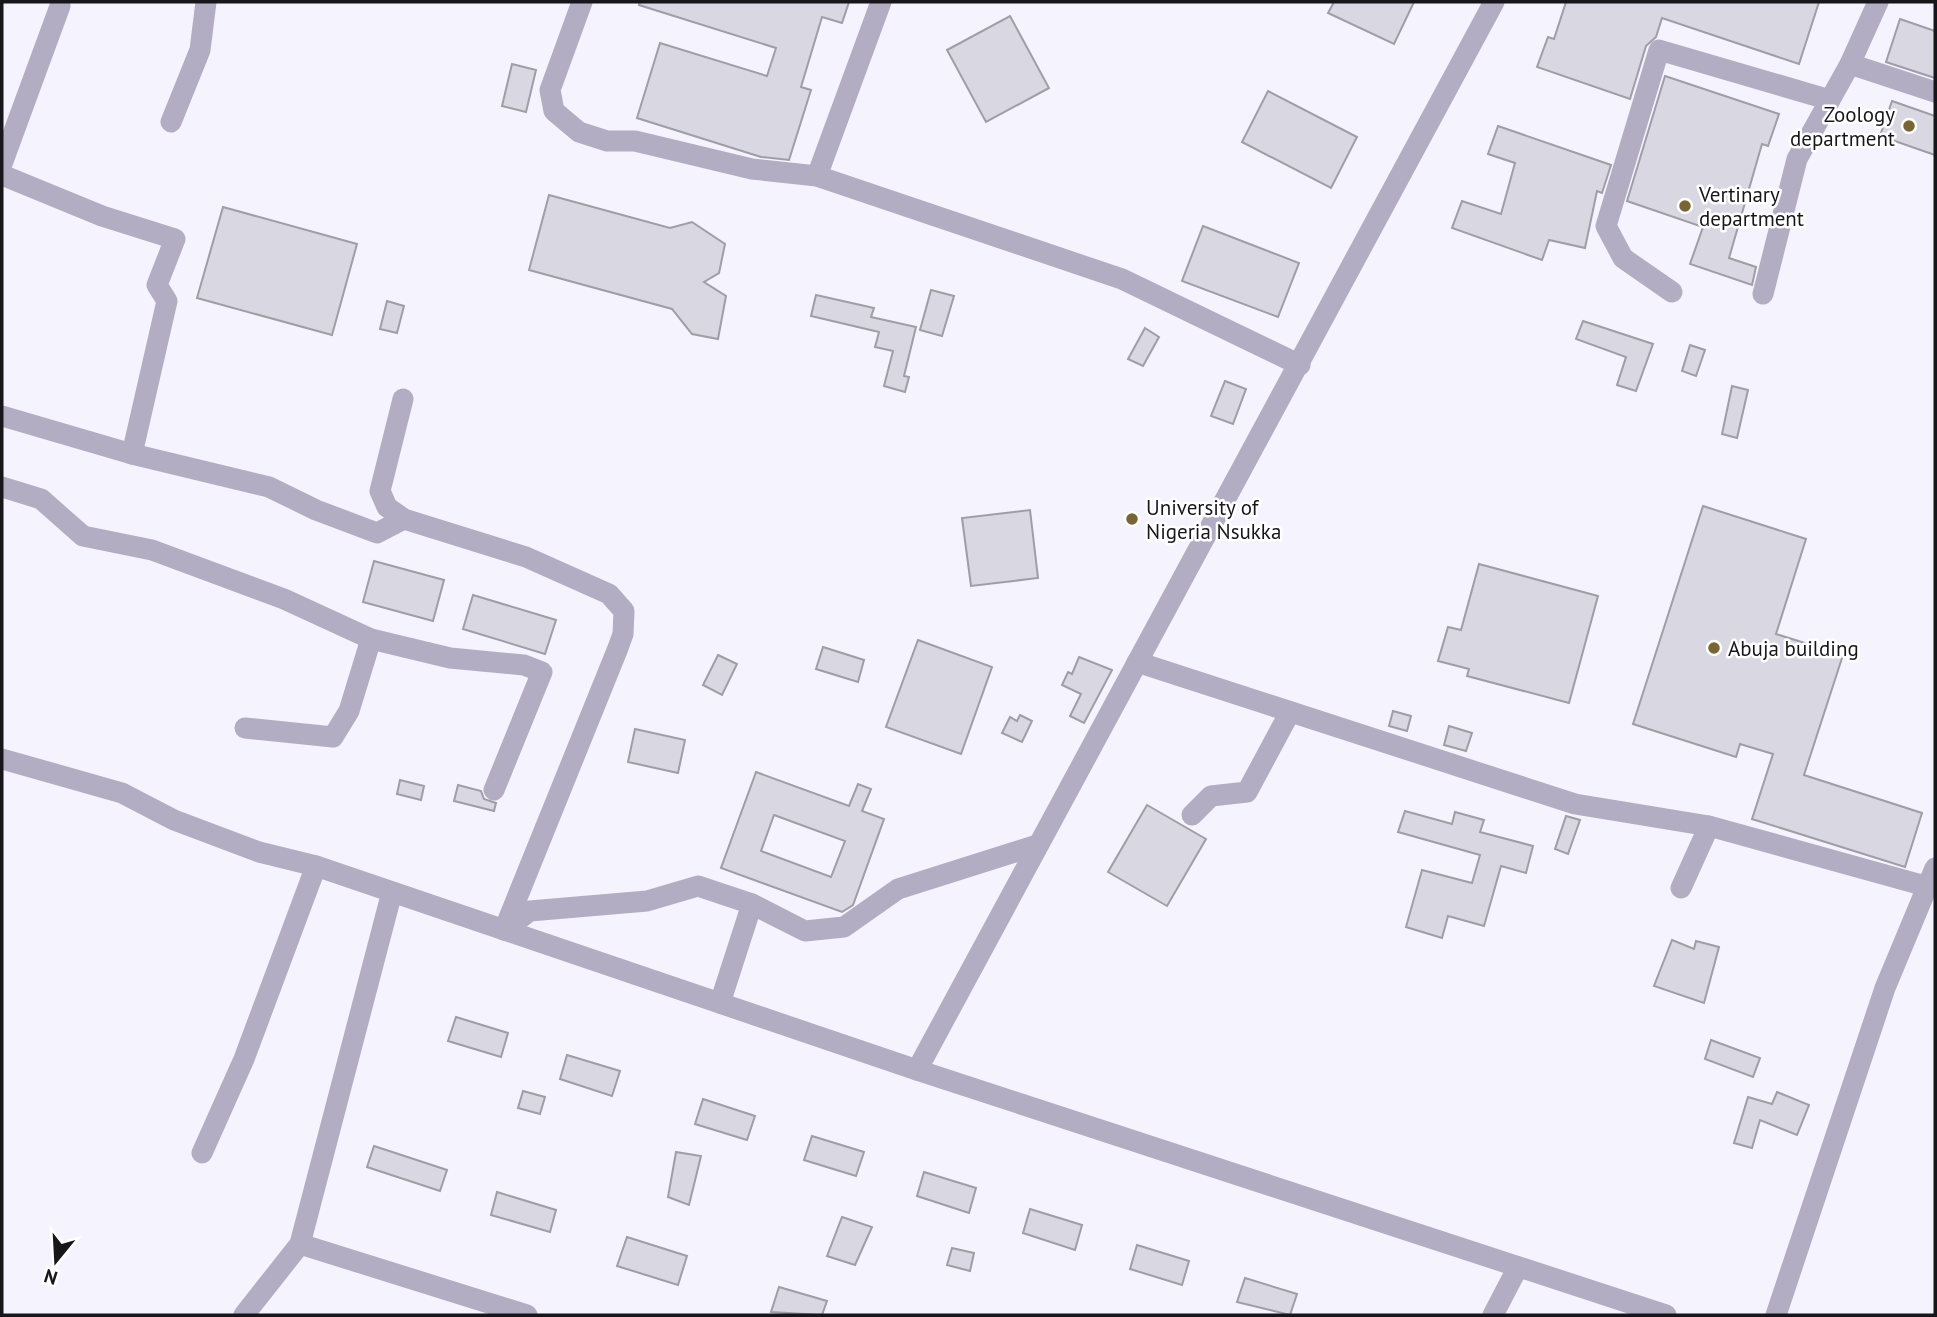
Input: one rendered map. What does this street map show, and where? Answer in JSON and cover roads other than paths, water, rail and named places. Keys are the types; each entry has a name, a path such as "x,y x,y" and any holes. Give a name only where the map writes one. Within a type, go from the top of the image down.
{"street":[{"path":"170,121 200,50 206,2"},
{"path":"582,2 550,90 554,111 579,132 607,141 635,141 752,169 817,176 1122,279 1300,365"},
{"path":"817,176 881,2"},
{"path":"917,1070 1494,2"},
{"path":"1763,294 1797,159 1850,64 1878,2"},
{"path":"2,164 57,3"},
{"path":"1672,292 1623,257 1606,226 1659,50 1830,100"},
{"path":"1850,64 1935,92"},
{"path":"2,175 102,216 175,239 157,285 167,301 132,454"},
{"path":"403,399 380,491 387,507 404,519 526,556 609,594 624,611 623,634 618,648 504,930"},
{"path":"2,416 132,454 269,487 316,510 377,533 404,519"},
{"path":"2,486 41,499 83,536 152,550 285,599 371,639 450,658 524,665 542,672 494,790"},
{"path":"245,728 334,737 349,711 371,639"},
{"path":"1137,662 1576,804 1709,826 1932,877 1885,988 1776,1315"},
{"path":"1192,815 1211,796 1247,792 1290,712"},
{"path":"2,759 122,793 174,820 259,852 316,866 917,1070 1666,1315"},
{"path":"1681,888 1709,826"},
{"path":"504,930 530,911 647,901 698,886 752,904 805,931 844,927 898,889 1037,845"},
{"path":"202,1153 249,1047 316,866"},
{"path":"244,1315 300,1244 392,892"},
{"path":"720,1003 752,904"},
{"path":"300,1244 527,1315"},
{"path":"1493,1315 1518,1267"}],"place":[{"name":"Zoology department","path":"1909,126"},
{"name":"Vertinary department","path":"1685,206"},
{"name":"University of Nigeria Nsukka","path":"1132,519"},
{"name":"Abuja building","path":"1714,648"}]}
